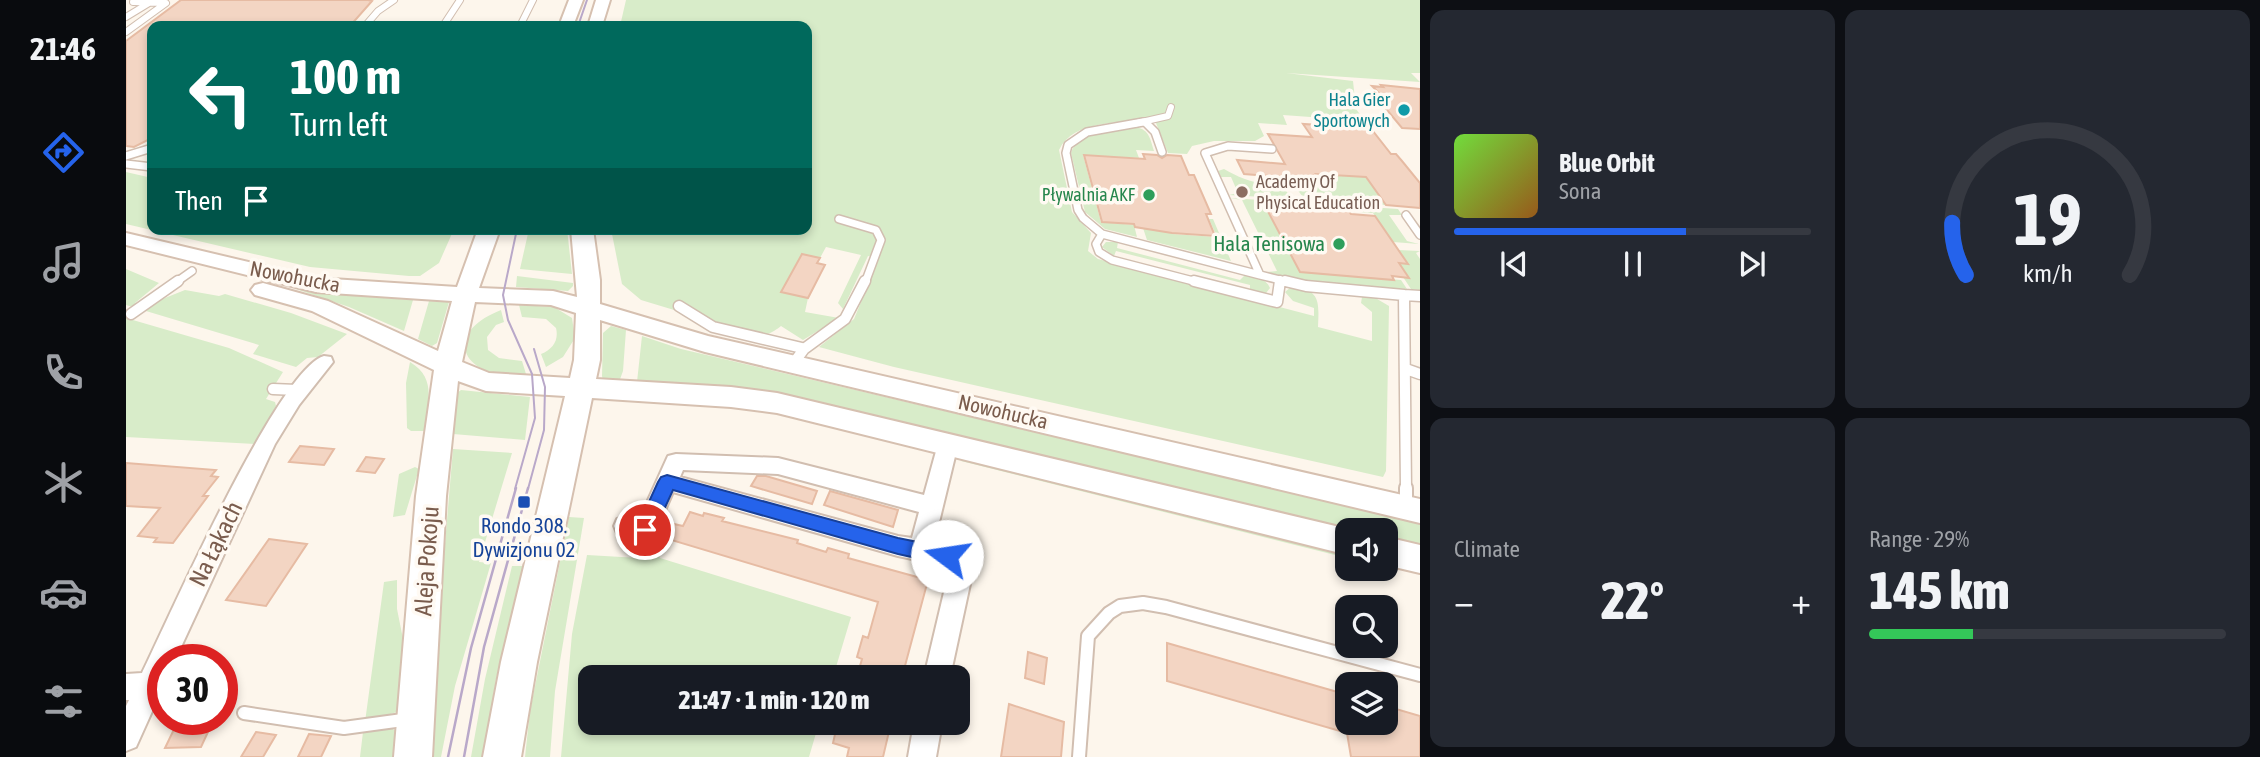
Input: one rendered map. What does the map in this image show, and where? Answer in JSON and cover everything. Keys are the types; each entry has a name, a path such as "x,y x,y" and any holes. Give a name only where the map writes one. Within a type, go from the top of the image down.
{"main road":[{"path":"568,21 576,0"},
{"path":"597,21 603,0"},
{"path":"467,294 487,235"},
{"path":"502,757 519,662 587,360 589,280 583,235"},
{"name":"Nowohucka","path":"126,239 316,285 393,292 545,297 673,335 797,356 1413,509"},
{"name":"Nowohucka","path":"126,254 320,306 370,327 447,366 496,384 754,400 807,410 1335,539"},
{"name":"Aleja Pokoju","path":"413,757 426,558 447,366 467,294"},
{"path":"1398,554 1420,559"}],"street":[{"name":"Na Łąkach","path":"126,737 138,686 297,390 324,362"},
{"path":"921,549 948,444"},
{"path":"625,526 645,530 676,462 778,466 932,506"},
{"path":"667,482 962,561 940,665"},
{"path":"922,757 926,735"}],"lane":[{"path":"369,21 394,0"},
{"path":"446,21 460,0"},
{"path":"522,21 533,0"},
{"path":"126,6 135,1 168,2"},
{"path":"126,32 168,2"},
{"path":"126,17 149,3"},
{"path":"1171,107 1168,116 1087,132 1068,145 1066,153 1078,210 1083,218 1102,234 1280,280 1318,287 1420,296"},
{"path":"1145,122 1155,132 1162,152"},
{"path":"1260,275 1205,153 1212,148 1223,146 1272,149"},
{"path":"126,156 147,150"},
{"path":"126,164 147,166"},
{"path":"126,170 147,172"},
{"path":"1406,215 1420,234"},
{"path":"679,306 713,327 797,356 847,318 881,240 876,230 839,219"},
{"path":"1102,234 1097,248 1107,257 1277,302 1280,280"},
{"path":"131,314 192,271"},
{"path":"1404,295 1413,509"},
{"path":"1406,369 1420,374"},
{"path":"273,389 297,390"},
{"path":"1079,757 1088,636 1109,613 1120,606 1143,603 1166,607 1420,675"},
{"path":"244,713 344,728 417,718"}],"green space":[{"path":"626,0 1420,0 1420,73 1411,73 1420,82 1286,73 1353,81 1356,109 1365,121 1283,115 1287,125 1258,123 1264,136 1255,141 1214,141 1192,146 1187,154 1168,153 1156,123 1148,119 1086,128 1066,140 1059,150 1072,212 1091,233 1088,251 1098,259 1314,316 1314,308 1293,301 1285,292 1291,287 1301,288 1316,298 1318,327 1372,341 1372,312 1361,303 1362,297 1372,296 1389,306 1386,471 1383,477 894,367 819,347 854,319 879,258 868,256 843,309 838,303 861,255 826,247 820,258 802,254 781,292 808,298 805,312 839,318 803,340 781,326 767,334 745,332 709,319 679,303 674,308 684,313 641,300 622,284 612,235 812,235 812,21 621,21"},
{"path":"1133,127 1146,132 1154,151 1136,150 1139,158 1083,155 1101,222 1134,225 1137,237 1105,229 1085,212 1071,153 1075,145 1088,136"},
{"path":"1224,169 1242,178 1262,183 1275,182 1278,177 1319,180 1316,174 1362,171 1386,205 1308,200 1296,188 1284,187 1290,197 1229,195 1238,193 1231,177 1221,177 1218,171"},
{"path":"126,172 147,177 147,229 126,224"},
{"path":"1230,198 1351,206 1355,212 1264,205 1300,272 1401,280 1407,289 1314,283 1267,272 1277,271 1242,200"},
{"path":"1355,206 1398,209 1402,215 1389,215 1407,241 1419,244 1393,242 1373,213 1359,212"},
{"path":"1209,219 1213,219 1231,261 1147,240 1143,228 1169,227 1172,234 1217,237"},
{"path":"173,235 451,235 439,263 420,276 310,267"},
{"path":"528,235 568,235 572,274 520,269"},
{"path":"1106,242 1118,242 1117,248 1240,280 1244,276 1256,277 1266,282 1270,288 1266,293 1250,291 1250,285 1116,251 1114,256 1102,247"},
{"path":"1398,250 1420,251 1416,253 1420,259 1420,290 1411,289 1403,277 1409,277 1399,263 1408,263"},
{"path":"126,269 159,283 135,303 155,302 185,290 219,296 225,294 291,313 347,334 318,357 307,358 296,367 253,354 259,345 126,305"},
{"path":"517,276 573,283 573,286 568,291 516,287"},
{"path":"298,287 355,296 413,300 404,331 349,307 296,289"},
{"path":"429,301 449,302 437,343 432,346 418,339"},
{"path":"519,305 554,307 572,318 575,338 563,357 546,367 541,354 554,344 556,328 546,319 522,317"},
{"path":"501,310 504,322 496,325 487,337 488,350 499,358 522,361 526,374 505,375 488,371 475,364 467,355 465,344 469,332 481,320"},
{"path":"126,318 229,348 283,372 266,399 275,402 276,406 255,444 126,437"},
{"path":"611,326 626,330 623,371 619,382 603,380 602,376 603,333"},
{"path":"642,336 681,349 1420,523 1420,549 1398,544 1398,518 1335,518 1335,528 806,400 763,392 637,382"},
{"path":"410,362 419,369 428,384 424,431 411,431 407,428 406,383"},
{"path":"461,390 530,397 525,440 453,434 457,393"},
{"path":"453,449 512,453 479,562 491,563 455,686 441,757 427,757"},
{"path":"969,460 1335,549 1335,555 961,461"},
{"path":"415,467 419,469 405,515 393,517 399,474"},
{"path":"569,517 584,518 555,691 550,757 525,757 530,711"},
{"path":"650,537 660,558 851,617 837,665 578,665 578,735 815,735 809,757 561,757 572,634 587,555 639,558"},
{"path":"512,566 523,566 496,679 483,757 471,757 485,679"},
{"path":"397,580 397,609 406,654 400,711 365,722 384,582"},
{"path":"391,728 401,734 398,757 360,757 363,732"}],"building":[{"path":"181,0 372,1 354,21 153,21"},
{"path":"147,25 147,140 134,147 126,146 126,41"},
{"name":"Hala Gier Sportowych","path":"1381,85 1420,89 1420,129 1402,128 1372,92 1378,92 1372,86 1383,87"},
{"path":"1329,119 1365,121 1391,154 1396,154 1420,183 1420,208 1386,205 1366,177 1316,174 1320,180 1244,174 1237,160 1285,164 1268,134 1312,137 1303,124 1335,126"},
{"name":"Pływalnia AKF","path":"1143,154 1162,158 1167,155 1181,156 1189,175 1194,175 1211,214 1206,214 1215,236 1172,233 1135,227 1134,224 1102,222 1084,155 1145,159"},
{"name":"Hala Tenisowa","path":"1264,204 1348,210 1351,214 1375,216 1408,264 1399,263 1409,278 1392,276 1394,280 1300,272"},
{"path":"802,254 820,258 817,263 825,265 808,298 781,292"},
{"path":"300,446 334,449 324,465 289,462"},
{"path":"366,457 384,459 375,473 357,471"},
{"path":"126,463 216,470 211,476 218,477 203,496 208,496 173,543 154,542 157,538 138,536 160,508 126,506"},
{"path":"757,476 766,476 817,491 812,504 751,486"},
{"path":"830,491 898,510 893,527 824,505"},
{"path":"690,512 703,516 704,513 724,518 722,521 798,540 797,543 826,552 828,548 849,554 848,558 928,580 905,665 860,665 862,659 857,657 863,636 868,638 878,602 658,536 665,522 683,526"},
{"path":"269,539 307,544 266,606 226,600"},
{"path":"1167,643 1335,691 1335,730 1167,681"},
{"path":"1028,652 1047,658 1044,684 1025,678"},
{"path":"1009,704 1064,722 1061,757 1001,757"},
{"path":"1398,710 1420,716 1420,757 1351,757 1347,735 1398,735"},
{"path":"256,732 276,735 263,757 241,757"},
{"path":"309,734 331,736 321,757 298,757"},
{"path":"171,735 207,735 201,747 165,748"},
{"path":"835,735 888,735 883,757 847,757 849,748 833,743"}],"tram line":[{"path":"580,21 587,0"},
{"path":"515,489 535,418 532,374 508,320 503,295 516,235"},
{"path":"528,489 544,430 545,387 534,349"},
{"path":"448,757 471,648 516,488"},
{"path":"464,757 484,647 528,488"}],"place":[{"name":"Hala Gier Sportowych","path":"1404,110"},
{"name":"Academy Of Physical Education","path":"1242,192"},
{"name":"Pływalnia AKF","path":"1149,195"},
{"name":"Hala Tenisowa","path":"1339,244"},
{"name":"Rondo 308. Dywizjonu 02","path":"524,502"}],"route":[{"path":"645,530 667,482 898,546 947,556"}]}
